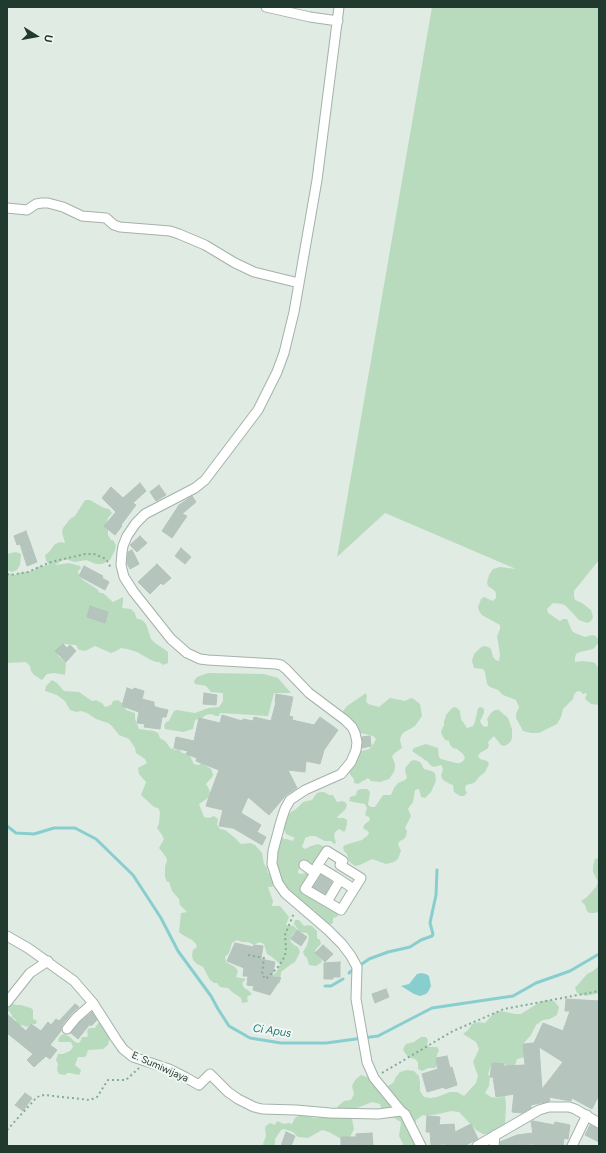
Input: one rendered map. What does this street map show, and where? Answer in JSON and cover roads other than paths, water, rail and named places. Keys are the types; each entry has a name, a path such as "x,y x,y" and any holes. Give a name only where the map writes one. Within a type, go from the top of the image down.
{"street":[{"path":"266,7 305,16 338,21"},
{"path":"339,7 317,180 291,325 284,353 277,372 258,410 205,480 195,488 145,514 136,523 127,536 123,546 121,559 122,570 128,584 171,639 187,653 200,659 276,664 281,666 286,669 309,693 345,720 356,733 356,750 347,769 341,774 304,790 290,800 281,821 273,851 272,864 278,883 285,893 342,944 357,967 356,1000 367,1062 374,1078 405,1114 413,1133 421,1146"},
{"path":"7,208 26,210 36,204 48,203 63,207 82,216 106,218 120,227 170,231 205,245 254,272 299,283"},
{"path":"327,902 337,878 340,865 343,861 327,851 305,889 327,903 341,910 361,878 340,865"},
{"path":"304,865 337,878 354,889"},
{"name":"E. Sumiwijaya","path":"7,936 48,961 74,981 93,1003 116,1040 123,1049 133,1057 168,1069 199,1085 210,1074 228,1092 238,1099 254,1107 262,1109 378,1114 401,1111"},
{"path":"7,1002 30,973 48,961"},
{"path":"67,1029 76,1018 93,1003"},
{"path":"477,1146 539,1110 549,1107 569,1107 587,1115 599,1123"},
{"path":"572,1146 587,1115"},
{"path":"494,1135 494,1146"}],"water":[{"path":"421,973 429,976 431,986 426,994 420,996 401,986 409,984 417,974"}],"waterway":[{"name":"Ci Apus","path":"7,826 16,833 34,834 54,828 75,828 96,839 133,875 161,918 178,951 211,996 229,1026 250,1038 281,1043 326,1043 378,1036 432,1008 513,996 536,983 570,971 599,954"},
{"path":"359,966 369,959 388,952 410,947 421,940 432,936 433,934 430,923 436,895 437,870"},
{"path":"349,973 355,968"},
{"path":"325,986 331,986 343,979"}]}
